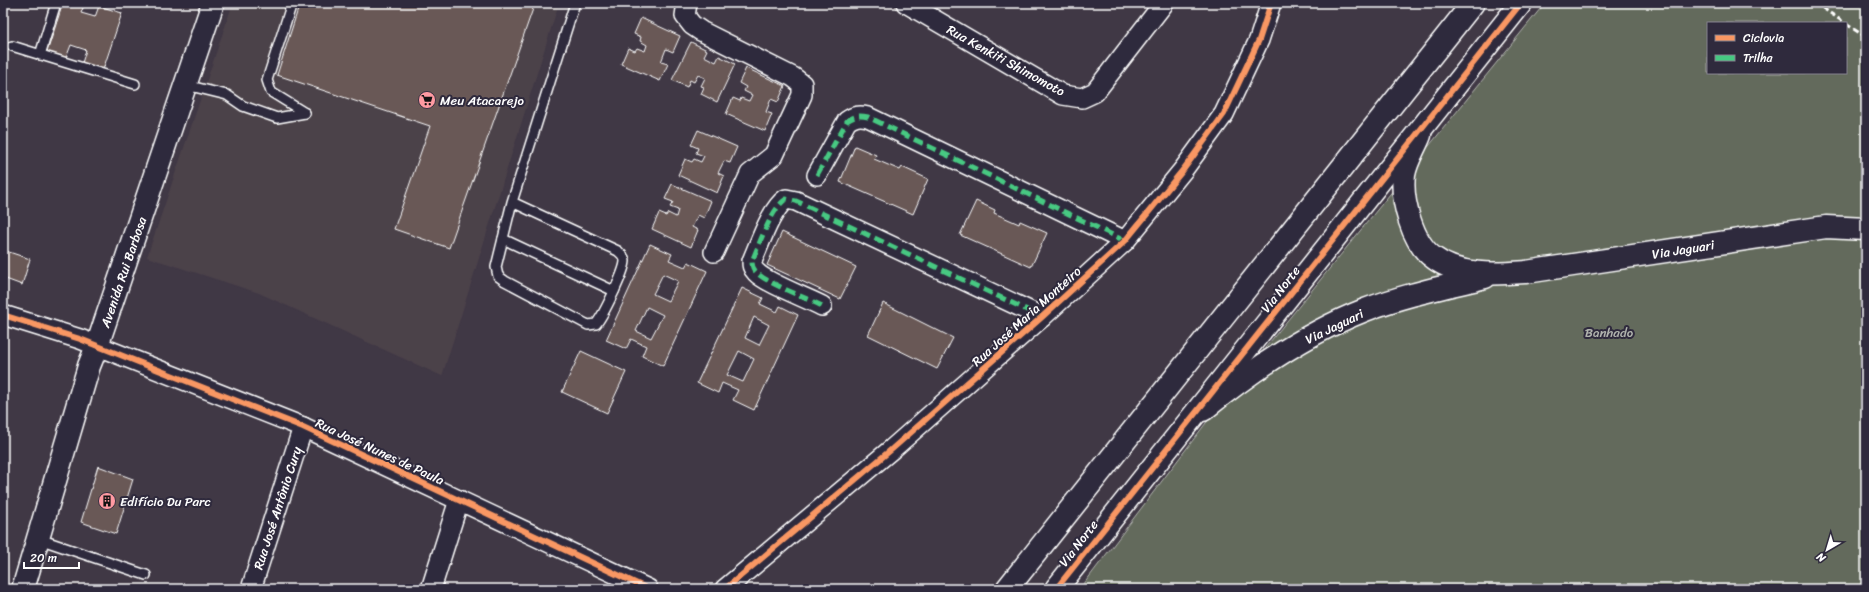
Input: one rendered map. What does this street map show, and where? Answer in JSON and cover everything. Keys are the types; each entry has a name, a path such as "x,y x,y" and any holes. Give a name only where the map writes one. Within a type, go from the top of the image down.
{"main road":[{"name":"Avenida Rui Barbosa","path":"23,589 89,366 98,346 212,3"},
{"name":"Via Norte","path":"1007,589 1473,3"},
{"name":"Via Norte","path":"1056,589 1521,3"},
{"name":"Via Jaguari","path":"1427,121 1404,175 1408,214 1420,244 1434,258 1444,264 1476,272 1500,274"},
{"name":"Via Jaguari","path":"1188,422 1215,400 1267,363 1322,329 1364,310 1408,295 1500,274 1526,272 1826,227 1866,229"}],"street":[{"path":"687,3 685,16 697,28 793,77 802,84 802,95 774,155 750,174 714,252"},
{"name":"Rua Kenkiti Shimomoto","path":"906,3 1063,95 1082,98 1095,92 1162,4"},
{"name":"Rua José Maria Monteiro","path":"725,589 892,449 1042,317 1125,241 1184,170 1224,114 1259,40 1270,3"},
{"path":"818,175 847,121 853,117 868,117 1125,241"},
{"path":"822,306 764,278 755,271 752,266 752,261 774,213 780,203 786,199 796,201 1042,317"},
{"name":"Rua José Nunes de Paula","path":"3,315 80,339 303,427 648,589"},
{"name":"Rua José Antônio Cury","path":"251,589 303,427"},
{"path":"431,589 459,500"}],"lane":[{"path":"40,55 56,3"},
{"path":"186,84 227,95 243,106 277,118 305,113 271,92 267,80 292,3"},
{"path":"512,202 618,251 623,256 625,262 614,291 596,324 588,325 505,281 498,276 496,267 512,202 575,3"},
{"path":"12,46 135,84"},
{"path":"503,239 614,291"},
{"path":"39,539 146,575"}],"shaded area":[{"path":"233,3 559,3 442,376 259,293 147,257"}],"green space":[{"name":"Banhado","path":"1545,3 1866,3 1866,589 1080,589 1231,390"}],"building":[{"path":"63,3 85,3 81,13 95,17 99,6 122,13 103,70 82,63 86,50 71,45 66,58 47,52"},
{"name":"Meu Atacarejo","path":"300,3 535,3 449,248 394,229 430,126 277,75"},
{"path":"641,18 680,36 673,52 666,49 661,62 668,64 660,81 621,64 628,48 635,51 637,48 645,51 647,45 640,41 641,37 634,34"},
{"path":"691,42 707,50 704,56 716,62 719,56 735,64 717,102 701,94 704,87 701,86 705,78 698,75 694,82 690,80 687,87 672,80"},
{"path":"746,68 785,86 778,102 771,99 766,112 772,114 765,131 726,114 733,98 740,101 741,98 749,101 752,95 744,91 746,87 739,83"},
{"path":"698,130 737,147 730,163 724,161 718,173 724,176 717,193 678,175 685,159 692,162 694,159 701,162 704,156 696,153 698,148 691,145"},
{"path":"855,146 876,155 874,159 900,170 902,167 928,179 913,214 840,182"},
{"path":"672,184 711,201 704,218 698,215 692,227 698,230 691,247 652,229 659,213 666,216 668,213 676,217 678,210 670,207 673,202 665,199"},
{"path":"976,201 995,210 994,213 1019,224 1020,221 1047,233 1031,267 960,235"},
{"path":"782,232 856,267 840,299 767,265"},
{"path":"650,244 672,254 669,260 685,267 688,262 707,271 663,366 642,356 646,346 631,339 626,349 606,340","holes":["663,274 678,281 668,301 653,294","647,307 663,315 651,338 636,331"]},
{"path":"3,250 30,259 22,285 3,278"},
{"path":"742,288 763,298 760,304 777,312 780,306 798,315 754,410 733,400 738,390 722,383 718,393 697,383","holes":["754,317 769,325 759,345 745,338","739,351 754,359 743,382 727,375"]},
{"path":"883,303 953,338 937,369 868,335"},
{"path":"581,351 626,372 607,413 562,392"},
{"name":"Edifício Du Parc","path":"98,466 133,479 116,534 81,522"}],"railway":[{"path":"1815,3 1844,22"},
{"path":"1847,25 1866,37"}],"marked path":[{"path":"817,175 847,121 857,116 868,117 1125,241"},
{"path":"822,306 768,281 756,272 752,266 752,261 766,227 775,210 786,199 796,201 1042,317"}],"cycle path":[{"path":"725,589 892,449 1042,317 1125,241 1183,170 1224,114 1259,40 1271,3"},
{"path":"1056,589 1521,3"},
{"path":"3,315 80,339 303,427 648,589"}],"place":[{"name":"Meu Atacarejo","path":"427,100"},
{"name":"Edifício Du Parc","path":"107,501"}]}
